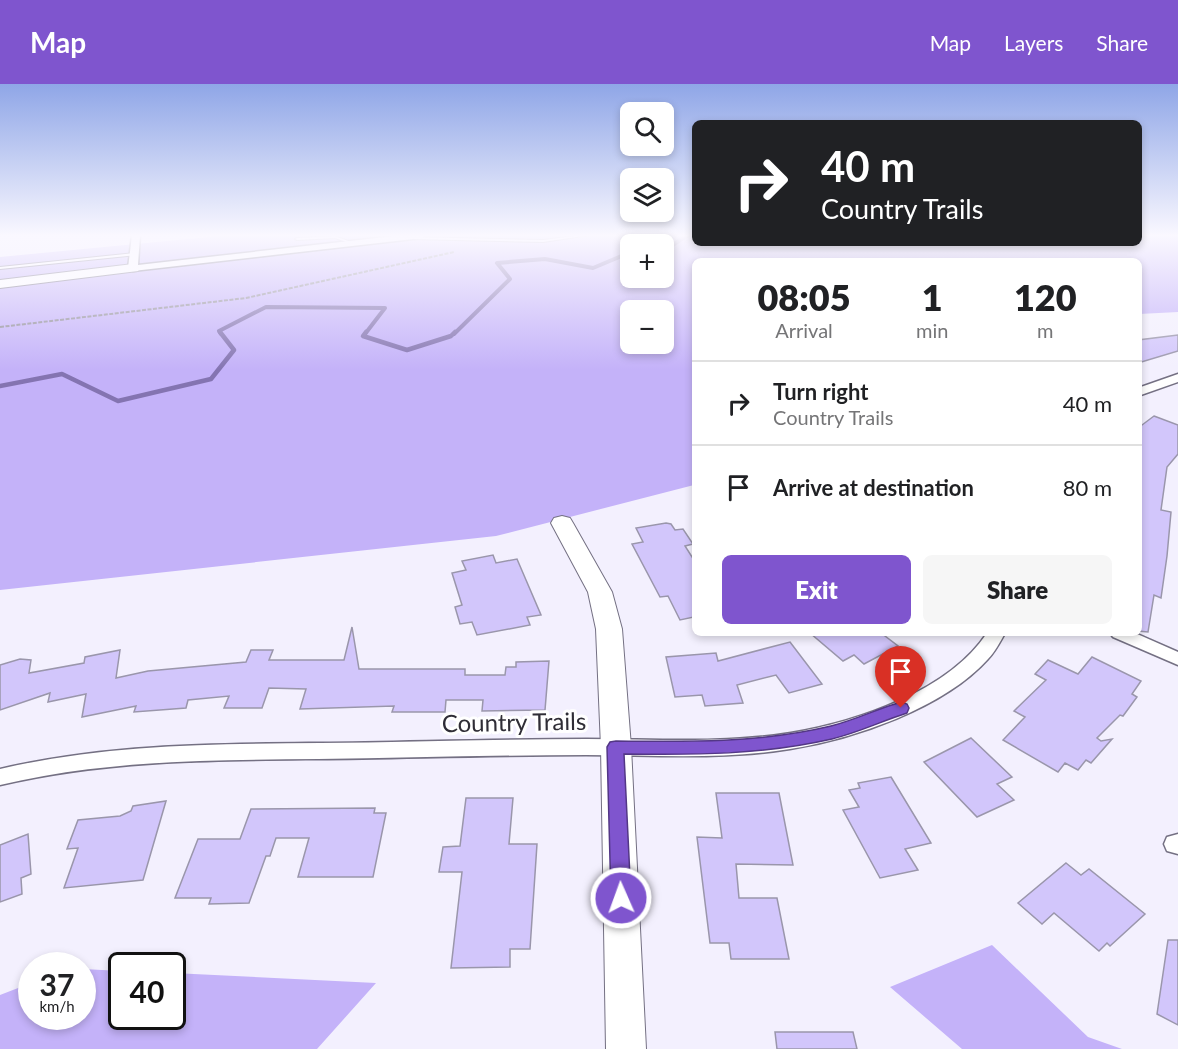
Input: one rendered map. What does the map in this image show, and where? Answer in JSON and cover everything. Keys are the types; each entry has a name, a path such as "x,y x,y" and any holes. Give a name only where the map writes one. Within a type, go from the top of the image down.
{"street":[{"path":"0,284 23,280"},
{"path":"1142,391 1178,378"},
{"path":"562,523 600,592 609,629 616,747 626,1049"},
{"name":"Country Trails","path":"0,777 50,765 142,753 616,747 712,749 754,746 833,732 879,717 929,694 976,660 993,642 995,636"},
{"path":"1126,636 1178,659"}],"path":[{"path":"0,327 246,298 327,280"}],"shaded area":[{"path":"0,280 620,280 620,288 674,288 674,280 692,280 692,486 496,536 0,590"},
{"path":"1142,280 1178,280 1178,312 1142,314"},
{"path":"992,945 1088,1037 1122,1049 962,1049 890,987"},
{"path":"96,970 108,970 108,1030 186,1030 186,974 376,983 317,1049 0,1049 0,995 18,988 18,1030 96,1030"}],"building":[{"path":"1178,335 1178,351 1142,362 1142,340"},
{"path":"1154,416 1178,425 1178,454 1167,467 1161,510 1171,512 1161,598 1154,595 1148,632 1142,631 1142,425"},
{"path":"671,524 675,530 683,529 692,542 685,546 692,557 692,617 680,620 668,596 660,597 632,544 643,542 636,528"},
{"path":"493,555 496,563 517,559 541,615 527,617 530,625 477,635 472,622 460,624 455,607 462,605 452,573 466,570 462,561"},
{"path":"352,627 359,669 465,669 465,675 505,675 506,667 516,667 516,662 549,661 545,710 482,711 483,700 446,700 445,712 392,712 394,706 300,709 306,689 269,688 262,708 224,708 229,696 188,700 186,708 134,712 136,706 82,717 86,694 48,702 50,693 0,710 0,665 20,659 31,660 29,673 84,663 85,657 120,650 116,678 148,671 246,662 251,650 273,650 269,660 344,660"},
{"path":"814,636 885,636 898,646 864,664 854,655 843,661"},
{"path":"790,642 822,684 789,693 776,675 737,685 743,703 705,706 702,695 675,697 666,657 716,653 718,661"},
{"path":"1092,657 1141,681 1132,694 1137,697 1123,716 1120,715 1097,738 1101,741 1112,739 1091,763 1086,760 1078,770 1065,763 1058,772 1003,740 1025,717 1014,711 1046,680 1035,674 1048,660 1078,674"},
{"path":"971,738 1012,777 997,784 1014,800 977,817 924,762"},
{"path":"891,777 931,843 905,849 918,870 880,878 843,810 859,807 849,790 860,788 858,783"},
{"path":"716,793 779,793 793,865 736,864 739,898 777,898 789,959 731,959 729,943 710,943 697,837 722,838"},
{"path":"466,798 513,798 509,844 537,844 530,949 510,949 510,967 451,968 462,872 439,872 443,847 460,846"},
{"path":"166,801 143,880 64,888 78,848 67,849 78,820 120,816 131,811 133,806"},
{"path":"375,808 374,813 386,813 373,877 298,877 309,838 276,838 270,856 266,856 249,903 209,904 211,898 175,898 198,839 240,839 251,809"},
{"path":"28,834 31,874 21,878 22,894 0,902 0,845"},
{"path":"1066,863 1081,875 1089,869 1145,914 1110,946 1107,943 1099,951 1054,913 1042,924 1018,903"},
{"path":"1168,940 1178,940 1178,1025 1157,1014"},
{"path":"775,1032 853,1032 857,1049 777,1049"}],"waterway":[{"path":"454,334 509,280"},
{"path":"221,334 219,331 266,307 385,308 365,334"},
{"path":"0,386 62,374 118,401 211,379 234,350 220,332"},
{"path":"366,332 363,336 407,350 451,336 455,332"}],"route":[{"path":"621,898 616,747 712,749 754,746 833,732 901,708"}]}
